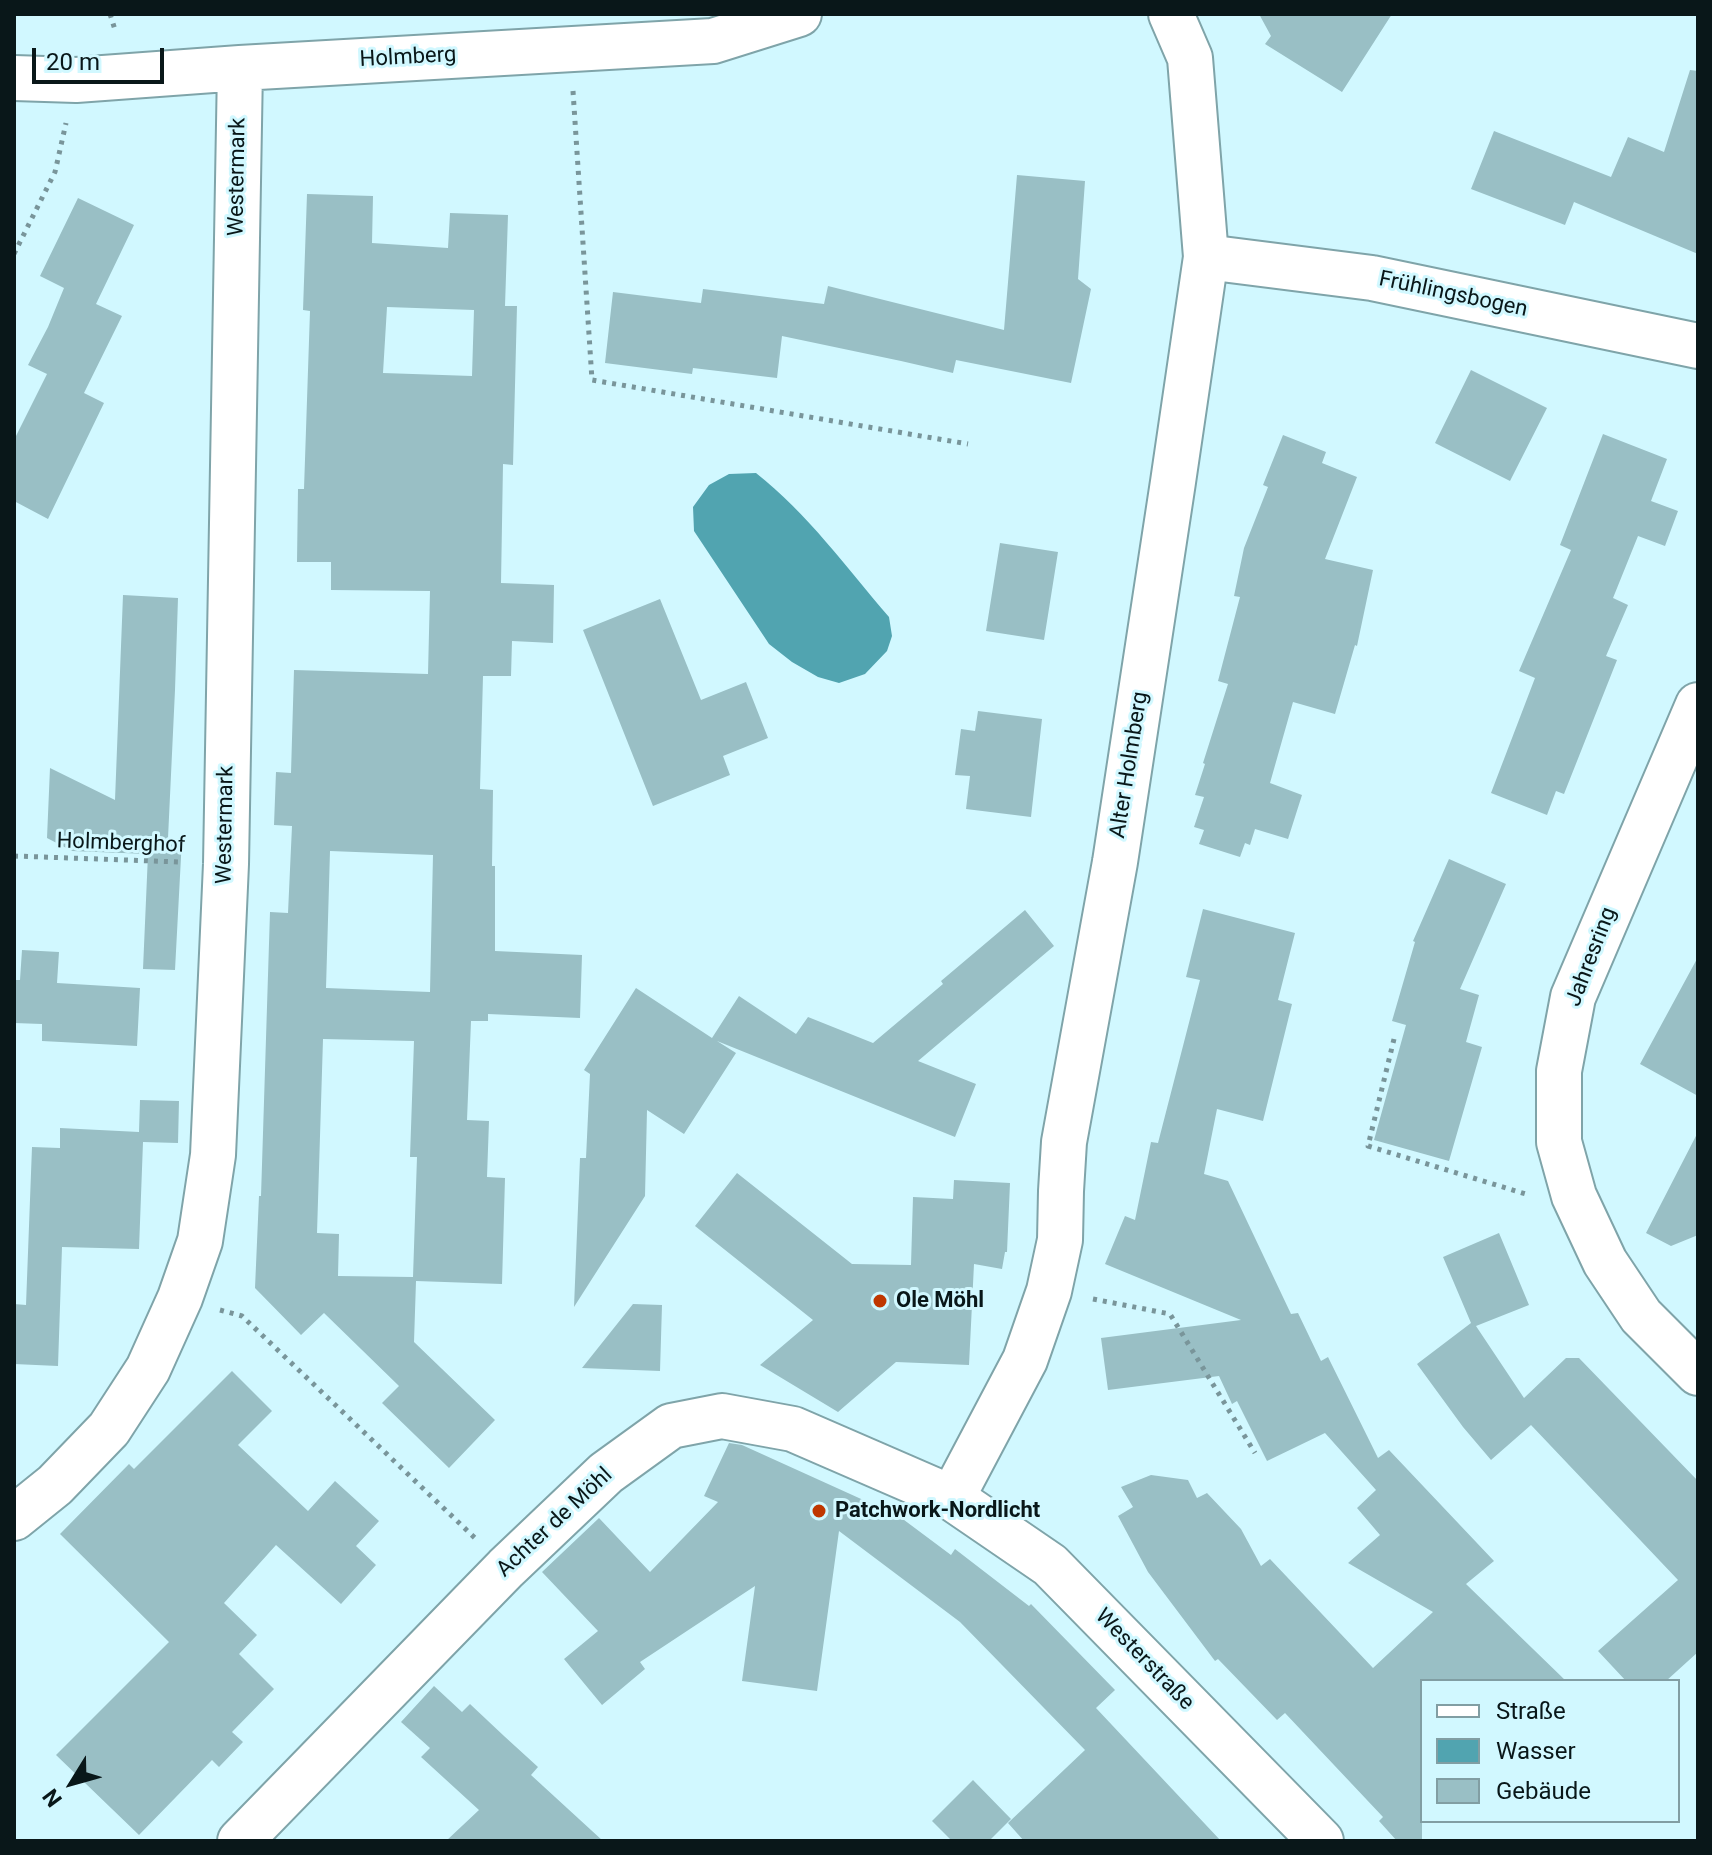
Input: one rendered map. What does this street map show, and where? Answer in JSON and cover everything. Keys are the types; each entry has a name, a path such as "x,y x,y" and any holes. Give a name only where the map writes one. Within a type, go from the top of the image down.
{"street":[{"name":"Holmberg","path":"14,78 76,80 713,41 799,14"},
{"name":"Alter Holmberg","path":"952,1498 1025,1360 1049,1291 1060,1240 1064,1142 1115,862 1206,257 1190,58 1171,14"},
{"name":"Westermark","path":"14,1518 55,1485 109,1429 148,1369 180,1298 200,1241 213,1155 226,864 240,68"},
{"name":"Frühlingsbogen","path":"1206,257 1372,278 1698,346"},
{"name":"Jahresring","path":"1698,705 1573,997 1559,1071 1559,1142 1574,1196 1605,1262 1641,1316 1698,1373"},
{"name":"Achter de Möhl","path":"240,1841 506,1568 606,1473 671,1426 722,1416 793,1429 952,1498"},
{"name":"Westerstraße","path":"952,1498 1050,1565 1321,1841"}],"path":[{"path":"570,49 592,380 968,444"},
{"path":"14,254 55,172 76,80"},
{"name":"Holmberghof","path":"14,856 226,864"},
{"path":"1394,1039 1368,1146 1536,1197 1574,1196"},
{"path":"1049,1291 1170,1314 1255,1453"},
{"path":"180,1298 242,1316 506,1568"}],"water":[{"path":"756,473 809,523 889,617 892,636 887,651 865,674 839,683 818,677 769,644 694,531 693,507 709,485 729,474"}],"building":[{"path":"1259,14 1392,14 1342,92 1265,44 1271,36"},
{"path":"1690,70 1698,71 1698,254 1574,202 1565,225 1471,189 1494,131 1611,177 1628,137 1664,152"},
{"path":"1017,175 1085,181 1078,279 1091,289 1071,383 956,360 953,373 782,336 777,378 693,368 692,374 605,363 613,292 701,303 703,289 824,304 828,286 1004,330"},
{"path":"307,194 373,196 372,243 448,248 450,213 508,215 505,306 517,306 513,465 503,464 501,583 554,585 553,643 512,641 511,676 483,676 480,789 493,790 495,951 582,955 580,1018 488,1014 488,1021 471,1021 467,1120 489,1121 487,1177 505,1178 502,1284 416,1281 414,1342 495,1420 449,1468 382,1403 399,1386 324,1313 301,1335 255,1288 270,912 288,913 292,826 274,825 276,772 291,773 294,670 428,674 430,591 331,590 331,562 297,562 298,489 304,489 310,311 303,310","holes":["387,307 474,310 472,376 383,373","330,851 433,855 430,992 326,988","323,1039 414,1041 410,1157 417,1157 413,1277 338,1276 339,1234 317,1233"]},
{"path":"78,198 134,225 96,304 122,316 84,393 104,403 48,519 14,501 14,440 47,374 28,365 64,288 40,276"},
{"path":"1471,370 1547,408 1510,481 1435,443"},
{"path":"1603,434 1667,459 1651,501 1678,511 1665,546 1638,536 1613,598 1628,605 1606,656 1617,660 1564,794 1556,791 1547,815 1491,793 1535,678 1519,671 1571,550 1560,545"},
{"path":"1283,435 1326,452 1322,463 1357,477 1325,559 1373,570 1357,646 1335,714 1293,702 1270,783 1302,795 1288,839 1255,829 1250,845 1245,843 1240,857 1199,844 1204,830 1194,827 1204,797 1195,795 1228,684 1218,681 1240,597 1234,596 1244,548 1268,487 1263,485"},
{"path":"1000,543 1058,552 1044,640 986,631"},
{"path":"123,595 178,598 168,838 182,838 175,970 143,969 148,854 72,851 47,838 50,768 115,800"},
{"path":"660,599 701,700 746,682 768,738 723,756 730,775 653,806 583,630"},
{"path":"978,711 1042,719 1031,817 966,809 970,776 955,775 961,729 975,731"},
{"path":"1449,859 1506,884 1460,989 1479,995 1466,1042 1482,1047 1449,1161 1374,1140 1406,1025 1392,1021 1413,941"},
{"path":"1203,909 1295,933 1278,1000 1292,1004 1263,1121 1217,1109 1204,1174 1228,1181 1291,1314 1298,1313 1321,1361 1328,1357 1378,1458 1389,1450 1494,1561 1466,1584 1564,1679 1420,1679 1422,1841 1397,1841 1379,1821 1383,1817 1285,1713 1277,1720 1218,1659 1215,1661 1148,1572 1118,1516 1133,1507 1121,1487 1151,1475 1188,1480 1197,1498 1207,1493 1241,1529 1261,1566 1270,1559 1373,1668 1433,1612 1348,1563 1380,1535 1357,1508 1376,1490 1325,1433 1267,1461 1237,1401 1232,1404 1219,1376 1108,1390 1101,1338 1241,1320 1105,1264 1125,1216 1135,1220 1151,1142 1158,1143 1200,980 1186,977"},
{"path":"1025,910 1054,946 918,1061 976,1084 955,1137 717,1041 736,1053 684,1134 647,1110 645,1196 574,1307 580,1158 586,1158 590,1074 584,1070 636,988 712,1038 739,996 796,1034 808,1017 873,1043"},
{"path":"22,950 59,952 57,983 140,988 137,1046 42,1041 42,1024 14,1023 14,980 20,980"},
{"path":"1698,957 1698,1096 1640,1064"},
{"path":"140,1100 179,1101 178,1143 143,1142 139,1249 62,1247 58,1366 14,1364 14,1304 26,1305 32,1147 60,1148 60,1128 139,1132"},
{"path":"1698,1132 1698,1235 1671,1246 1646,1233"},
{"name":"Ole Möhl","path":"737,1173 852,1264 911,1265 913,1197 953,1199 954,1180 1010,1183 1007,1252 1002,1269 974,1264 969,1365 896,1362 838,1412 760,1365 813,1320 695,1226"},
{"path":"1499,1233 1529,1305 1476,1326 1524,1398 1566,1358 1579,1358 1698,1481 1698,1652 1668,1679 1624,1679 1598,1651 1678,1580 1531,1425 1491,1460 1417,1364 1471,1323 1443,1257"},
{"path":"633,1304 662,1305 660,1371 582,1368"},
{"path":"232,1371 272,1411 238,1445 308,1511 335,1481 379,1521 356,1546 376,1565 341,1604 276,1545 224,1603 257,1635 239,1654 274,1689 232,1732 243,1742 219,1767 212,1760 139,1835 56,1755 169,1642 60,1534 129,1464 134,1469"},
{"path":"729,1443 742,1445 881,1508 884,1505 951,1555 955,1549 1029,1606 1031,1604 1115,1690 1096,1708 1221,1841 1024,1841 1008,1823 1085,1750 960,1622 839,1531 817,1691 742,1681 755,1586 640,1662 645,1669 602,1705 564,1659 598,1631 542,1572 599,1518 650,1572 718,1502 704,1496"},
{"path":"434,1686 462,1712 470,1704 538,1767 531,1775 603,1841 446,1841 479,1810 421,1757 430,1748 401,1722"},
{"path":"973,1780 1011,1819 989,1841 952,1841 932,1821"}],"place":[{"name":"Ole Möhl","path":"880,1301"},
{"name":"Patchwork-Nordlicht","path":"819,1511"}]}
